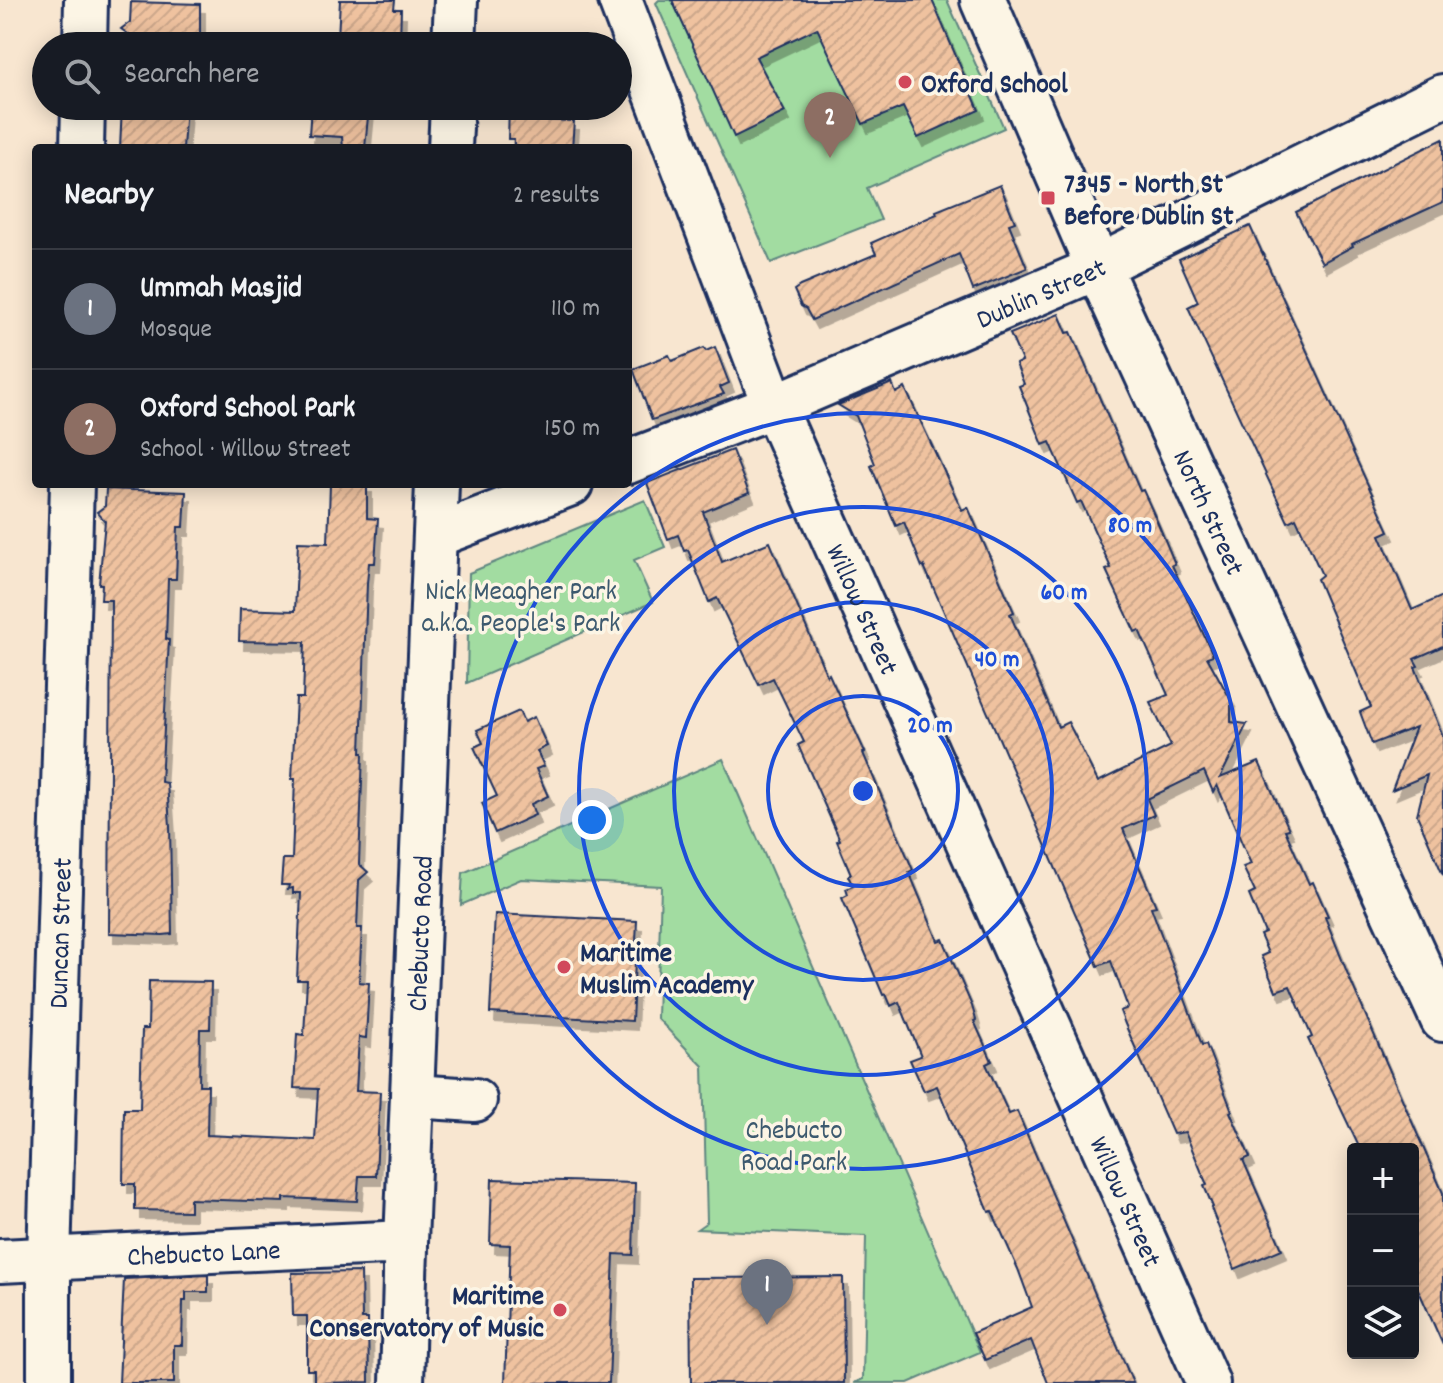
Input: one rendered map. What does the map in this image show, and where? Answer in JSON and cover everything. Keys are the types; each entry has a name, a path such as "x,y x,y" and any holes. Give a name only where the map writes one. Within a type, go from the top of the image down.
{"main road":[{"name":"North Street","path":"983,0 1098,267 1443,1019"}],"street":[{"path":"85,32 86,0"},
{"path":"455,32 456,0"},
{"name":"Willow Street","path":"620,0 774,406 1208,1383"},
{"name":"Dublin Street","path":"632,460 774,406 1098,267 1443,96"},
{"path":"82,144 83,120"},
{"path":"450,144 451,120"},
{"name":"Duncan Street","path":"49,1383 49,1259 72,488"},
{"name":"Chebucto Road","path":"402,1383 437,488"},
{"path":"435,536 561,488"},
{"path":"412,1096 475,1100"},
{"name":"Chebucto Lane","path":"0,1261 406,1242"}],"green space":[{"path":"659,0 947,0 1004,128 867,188 881,220 771,263 656,3"},
{"name":"Nick Meagher Park a.k.a. People's Park","path":"645,500 665,547 634,560 653,602 467,683 469,573"},
{"name":"Chebucto Road Park","path":"723,759 980,1352 908,1383 854,1383 863,1379 866,1236 697,1229 707,1222 703,1066 657,1018 661,886 521,879 461,905 463,873"}],"building":[{"path":"340,0 395,0 394,9 401,9 400,32 338,32"},
{"name":"Oxford School","path":"672,0 932,0 979,110 918,138 903,107 863,124 817,28 756,57 785,112 734,137"},
{"path":"131,2 200,4 200,32 125,32 121,29 130,22"},
{"path":"121,120 185,120 183,144 120,144"},
{"path":"310,120 368,120 365,144 343,144 342,137 309,135"},
{"path":"509,120 574,121 572,144 514,144 514,139 508,139"},
{"path":"1443,139 1443,202 1352,244 1322,263 1296,212"},
{"path":"1000,185 1015,222 1009,224 1027,268 973,290 959,254 812,320 801,306 794,290 800,286 876,254 871,243 937,214 936,211"},
{"path":"1250,226 1389,531 1380,535 1412,610 1443,596 1443,646 1414,659 1443,736 1443,875 1417,815 1427,775 1392,790 1416,727 1372,744 1360,712 1371,707 1317,579 1322,575 1296,518 1288,522 1188,307 1198,302 1179,259"},
{"path":"1059,314 1067,333 1071,332 1140,491 1143,490 1157,521 1175,564 1172,565 1213,655 1207,657 1231,700 1231,722 1247,724 1220,778 1259,762 1309,884 1313,882 1328,916 1325,917 1349,977 1443,1193 1443,1345 1419,1291 1419,1143 1357,1143 1308,1039 1312,1037 1290,986 1276,991 1261,956 1268,953 1260,935 1265,933 1249,895 1255,892 1243,867 1251,864 1217,785 1213,792 1204,771 1147,799 1154,815 1123,829 1156,906 1151,907 1202,1045 1206,1044 1250,1157 1243,1160 1282,1249 1235,1269 1211,1208 1204,1186 1207,1185 1185,1132 1173,1134 1125,1024 1120,1011 1128,1008 1111,961 1098,966 904,522 896,526 871,466 875,464 856,416 838,405 892,383 896,393 905,388 962,510 968,507 1014,612 1010,614 1058,727 1068,722 1098,782 1171,746 1150,702 1168,695 1139,630 1135,632 1106,570 1111,568 1081,501 1077,503 1050,442 1043,445 1019,386 1024,384 1016,364 1022,361 1010,334"},
{"path":"715,347 729,383 720,387 724,394 652,420 633,369 669,355 672,361 704,348 706,351"},
{"path":"732,450 749,493 703,512 722,562 770,542 827,676 829,674 865,752 938,941 943,939 972,1006 974,1021 992,1061 986,1064 1009,1114 1017,1111 1133,1383 1048,1383 1031,1340 985,1360 973,1333 1032,1307 1018,1269 992,1211 989,1212 937,1086 924,1091 910,1060 921,1056 899,1002 891,1006 886,994 883,995 842,898 848,895 846,889 853,886 848,876 851,874 837,841 840,840 798,745 804,742 773,678 759,685 717,598 709,602 688,550 684,551 678,535 668,539 647,483"},
{"path":"330,488 367,488 367,518 378,519 375,563 369,563 367,583 361,753 359,864 368,872 359,880 357,928 362,928 359,982 369,983 366,1038 359,1037 356,1091 380,1092 376,1176 359,1176 357,1201 190,1199 190,1211 135,1210 135,1184 123,1184 124,1109 140,1109 142,1029 148,1029 149,981 211,982 210,1029 200,1029 199,1085 208,1085 207,1135 315,1140 318,1089 294,1088 297,1034 304,1035 307,980 297,980 301,893 293,893 293,888 288,889 289,885 281,885 283,859 292,859 296,698 303,698 305,642 239,641 240,609 295,611 298,542 328,543"},
{"path":"106,489 186,492 184,527 178,527 176,579 168,579 166,639 169,640 161,782 167,783 172,934 109,933 111,600 101,600 102,584 99,584 105,521 97,512 105,506"},
{"path":"519,711 524,722 534,717 547,746 537,751 544,766 536,769 548,796 531,804 535,815 495,833 482,803 497,796 474,747 483,743 477,730"},
{"name":"Maritime Muslim Academy","path":"495,914 637,921 632,1021 490,1013"},
{"name":"Maritime Conservatory of Music","path":"492,1179 635,1183 633,1255 614,1254 609,1383 505,1383 510,1245 490,1244"},
{"path":"361,1272 362,1319 368,1319 369,1382 314,1383 314,1370 307,1370 307,1316 293,1316 292,1273"},
{"path":"208,1275 208,1292 186,1292 186,1301 183,1301 182,1345 174,1345 174,1383 119,1383 124,1279"},
{"path":"843,1277 844,1383 691,1383 690,1278"}],"place":[{"name":"Oxford School","path":"905,82"},
{"name":"Oxford School Park","path":"830,158"},
{"name":"7345 - North St Before Dublin St","path":"1048,198"},
{"name":"Maritime Muslim Academy","path":"564,967"},
{"name":"Maritime Conservatory of Music","path":"560,1310"},
{"name":"Ummah Masjid","path":"767,1325"}]}
